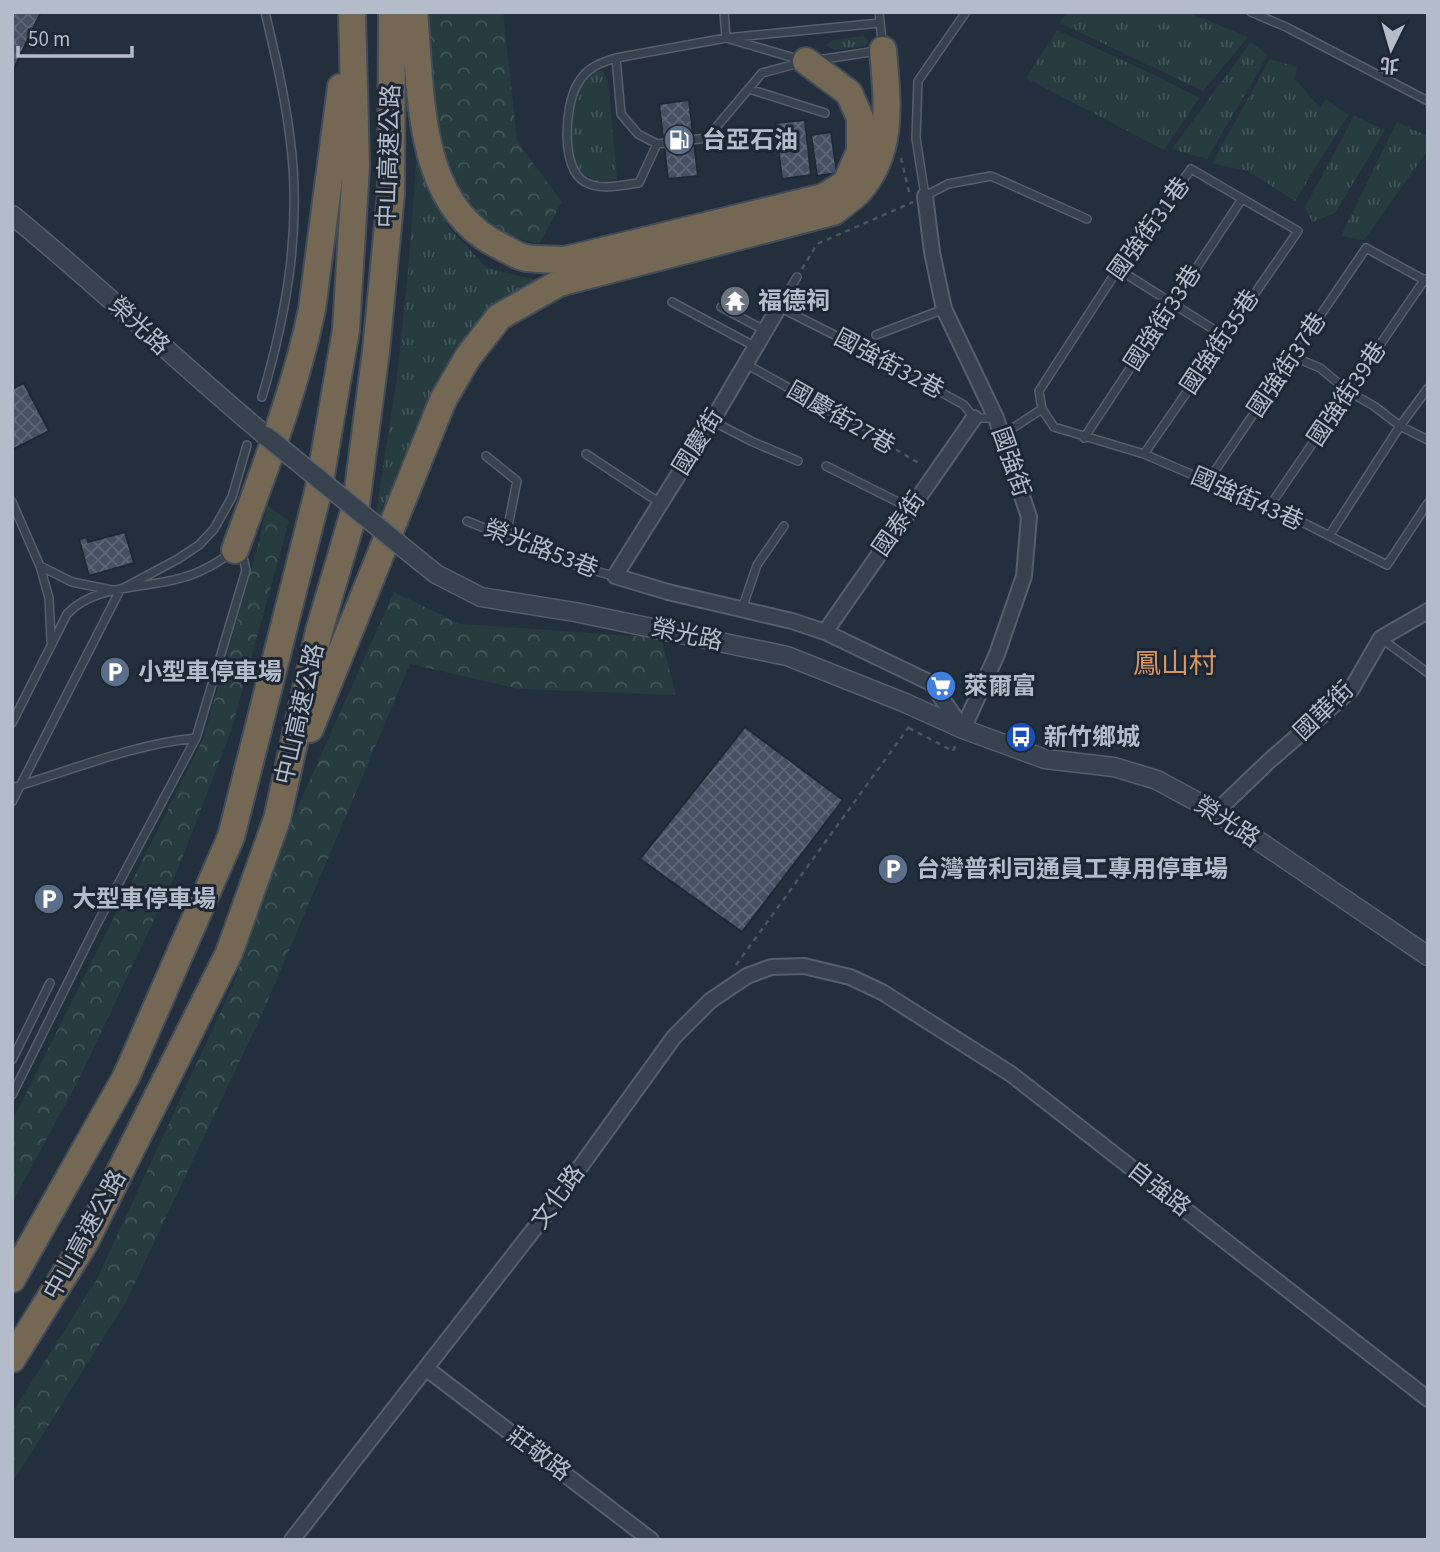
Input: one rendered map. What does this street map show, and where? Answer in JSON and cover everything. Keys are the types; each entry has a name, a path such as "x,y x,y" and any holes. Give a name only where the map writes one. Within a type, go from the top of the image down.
{"highway":[{"path":"235,550 289,400 312,309 351,12"},
{"name":"中山高速公路","path":"12,1279 126,1077 231,837 318,492 346,330 356,166 351,12"},
{"name":"中山高速公路","path":"12,1359 85,1242 229,953 277,819 319,631 356,505 376,351 391,194 392,12"},
{"path":"414,12 426,136 439,184 456,211 484,239 524,258 565,260 824,197 846,183 860,151 860,118 849,93 806,61"},
{"path":"277,819 309,731 443,400 468,357 499,317 559,283 833,212 859,191 880,156 888,114 883,50"}],"street":[{"name":"國強街","path":"925,196 932,252 944,309 996,418 1029,517 1024,576 997,654 963,729"},
{"name":"榮光路","path":"12,215 20,228 67,260 186,369 436,574 481,597 575,612 787,656 963,729 1045,759 1114,767 1157,780 1216,812 1428,956"},
{"name":"國慶街","path":"615,576 712,421 779,307"},
{"name":"國泰街","path":"825,632 974,418"},
{"name":"榮光路","path":"615,576 792,621 825,632 930,683 963,729"},
{"path":"1381,638 1428,611"},
{"name":"國華街","path":"1216,812 1268,762 1351,690 1381,638"},
{"name":"文化路","path":"292,1540 552,1206 674,1037 710,1001 747,976 771,967 804,966 850,977 882,992"},
{"name":"自強路","path":"882,992 1011,1074 1428,1399"},
{"name":"莊敬路","path":"427,1368 652,1540"}],"lane":[{"path":"262,397 286,303 293,242 294,186 284,96 265,12"},
{"path":"724,12 726,38"},
{"path":"617,58 621,114 638,134 657,144 708,138 762,73 806,61 883,50 878,12"},
{"path":"966,12 918,81 916,138 925,196 948,184 991,176 1087,219"},
{"path":"1251,12 1286,27 1428,101"},
{"path":"657,144 639,183 604,188 583,181 572,168 567,138 567,114 577,85 594,65 617,58 726,38 880,23"},
{"path":"726,38 806,61"},
{"path":"749,89 824,113"},
{"name":"國強街31巷","path":"1042,409 1039,391 1118,269 1191,169 1297,231"},
{"name":"國強街33巷","path":"1084,438 1242,199"},
{"name":"國強街35巷","path":"1144,454 1297,231"},
{"name":"國強街37巷","path":"1208,481 1366,248 1426,281"},
{"path":"1118,269 1171,305 1224,336"},
{"path":"779,307 797,278"},
{"name":"國強街39巷","path":"1269,507 1426,281"},
{"path":"672,302 754,346"},
{"path":"721,307 764,330"},
{"name":"國強街32巷","path":"779,307 964,405 974,418"},
{"path":"876,335 944,309"},
{"path":"1294,357 1320,368 1349,392 1374,406 1400,426 1428,440"},
{"name":"國慶街27巷","path":"746,365 844,419"},
{"path":"1329,536 1400,426 1428,388"},
{"path":"1002,435 1042,409"},
{"name":"國強街43巷","path":"1042,409 1054,427 1144,454 1269,507 1387,565 1428,503"},
{"path":"974,418 996,418"},
{"path":"712,421 797,461"},
{"path":"12,802 120,590 178,559 199,545 214,529 232,497 247,445"},
{"path":"586,454 660,503"},
{"path":"486,456 517,481 506,536"},
{"path":"826,466 910,508"},
{"path":"12,502 40,566 49,598 51,645"},
{"name":"榮光路53巷","path":"467,521 581,567 615,576"},
{"path":"741,609 757,565 783,526"},
{"path":"12,723 67,614 77,603 93,596 182,578 219,562 235,550 243,557 246,570 196,738 96,926 12,1095"},
{"path":"40,566 72,582 120,590"},
{"path":"1381,638 1428,673"},
{"path":"12,788 107,759 177,740 196,738"},
{"path":"12,1060 50,983"}],"path":[{"path":"797,278 817,244 925,196"},
{"name":"國慶街27巷","path":"844,419 935,473"},
{"path":"734,968 921,710"},
{"path":"908,728 953,751 963,729"}],"green space":[{"path":"420,12 503,12 517,141 562,202 539,244 491,232 457,190 442,151"},
{"path":"1067,12 1187,12 1248,37 1203,91 1060,23"},
{"path":"1057,30 1199,98 1164,150 1026,78"},
{"path":"864,36 868,40 865,46 834,50 826,45 833,40"},
{"path":"1251,42 1268,55 1207,159 1172,149"},
{"path":"1270,59 1297,67 1295,79 1320,108 1326,99 1348,115 1295,201 1248,171 1212,163"},
{"path":"592,71 602,71 608,80 617,180 596,181 576,170 572,157 567,130 570,105 582,82"},
{"path":"1354,116 1385,130 1335,213 1312,222 1305,207"},
{"path":"1397,122 1428,136 1428,150 1364,240 1341,236"},
{"path":"417,153 449,228 487,268 544,282 496,306 386,518 376,512 397,377"},
{"path":"267,505 289,521 231,731 178,869 80,1077 12,1203 12,1121 204,737"},
{"path":"394,592 460,624 661,638 676,695 520,689 410,664 263,1012 126,1302 12,1483 12,1413 97,1279 233,985 293,818"}],"building":[{"path":"12,12 41,12 12,73"},
{"name":"台亞石油","path":"689,100 698,176 668,179 659,104"},
{"path":"805,120 811,175 782,179 775,123"},
{"path":"831,132 837,173 817,176 811,135"},
{"name":"福德祠","path":"741,294 743,305 730,308 727,297"},
{"path":"24,383 49,431 12,450 12,389"},
{"path":"125,532 134,563 89,576 79,539 87,537 88,542"},
{"path":"745,727 843,800 742,932 640,859"}],"place":[{"name":"台亞石油","path":"679,140"},
{"name":"福德祠","path":"735,301"},
{"name":"小型車停車場","path":"115,672"},
{"name":"萊爾富","path":"941,686"},
{"name":"新竹鄉城","path":"1021,737"},
{"name":"台灣普利司通員工專用停車場","path":"893,869"},
{"name":"大型車停車場","path":"49,899"}],"district":[{"name":"鳳山村","path":"1175,664"}]}
